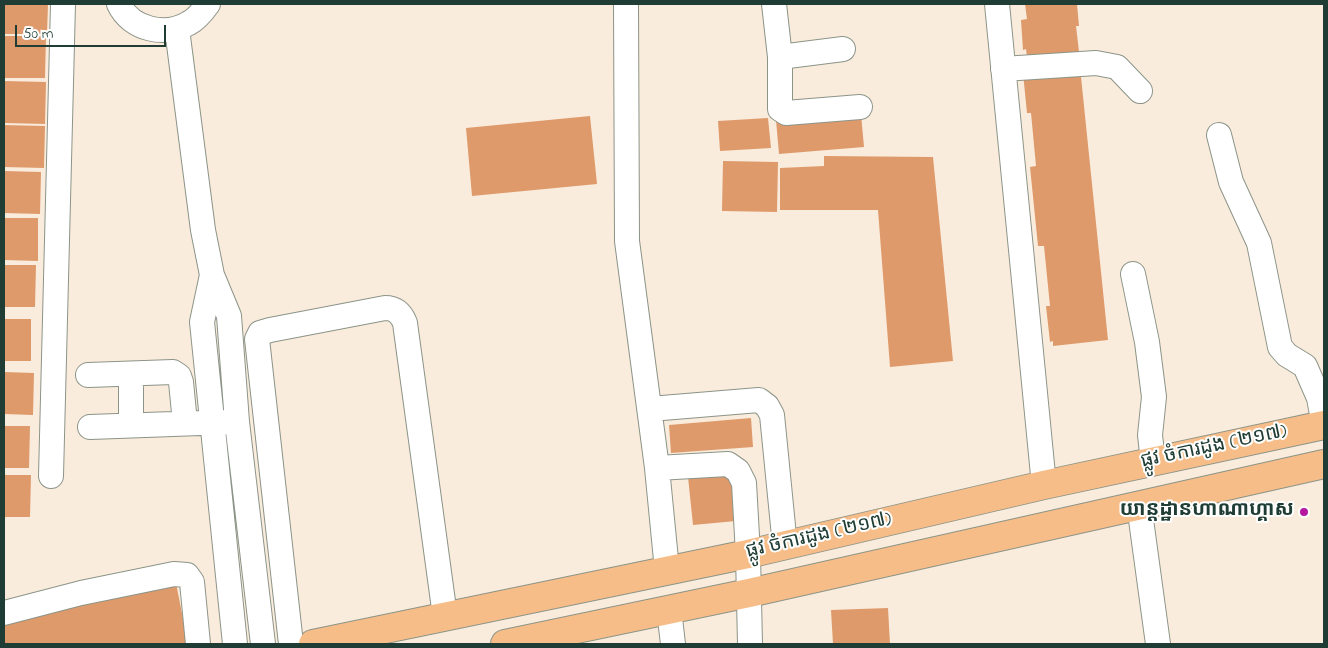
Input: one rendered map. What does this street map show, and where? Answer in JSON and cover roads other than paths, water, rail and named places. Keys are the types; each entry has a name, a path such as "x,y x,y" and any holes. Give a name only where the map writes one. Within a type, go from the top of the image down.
{"main road":[{"name":"ផ្លូវ ចំការដូង (២១៧)","path":"313,644 748,554 1044,485 1324,425"},
{"name":"ផ្លូវ ចំការដូង (២១៧)","path":"505,644 749,593 1324,464"}],"street":[{"path":"51,476 63,4"},
{"path":"119,4 132,20 146,28 161,31 177,29 190,23 201,14 208,4"},
{"path":"626,4 627,241 657,468 666,570"},
{"path":"774,4 780,57 779,105 783,111 860,107"},
{"path":"997,4 1044,485"},
{"path":"177,29 202,230 212,275 229,316 237,422 263,644"},
{"path":"780,57 843,49"},
{"path":"1003,69 1096,63 1117,67 1140,91"},
{"path":"1219,135 1231,182 1259,243 1280,347 1287,355 1305,366 1319,398 1324,425"},
{"path":"1133,274 1147,342 1154,397 1150,435 1153,462"},
{"path":"212,275 202,322 235,644"},
{"path":"291,644 257,339 260,333 279,328 385,308 391,308 402,316 405,322 445,616"},
{"path":"88,375 173,372 179,376 181,382 184,424"},
{"path":"130,425 131,374"},
{"path":"650,409 759,400 767,406 772,415 784,546"},
{"path":"90,427 237,422"},
{"path":"657,468 728,464 738,471 744,483 750,644"},
{"path":"1139,505 1158,644"},
{"path":"4,613 81,593 174,574 187,575 192,582 198,644"},
{"path":"669,610 673,644"}],"place":[{"name":"យាន្ដដ្ឋានហាណាហ្គាស","path":"1304,512"}]}
